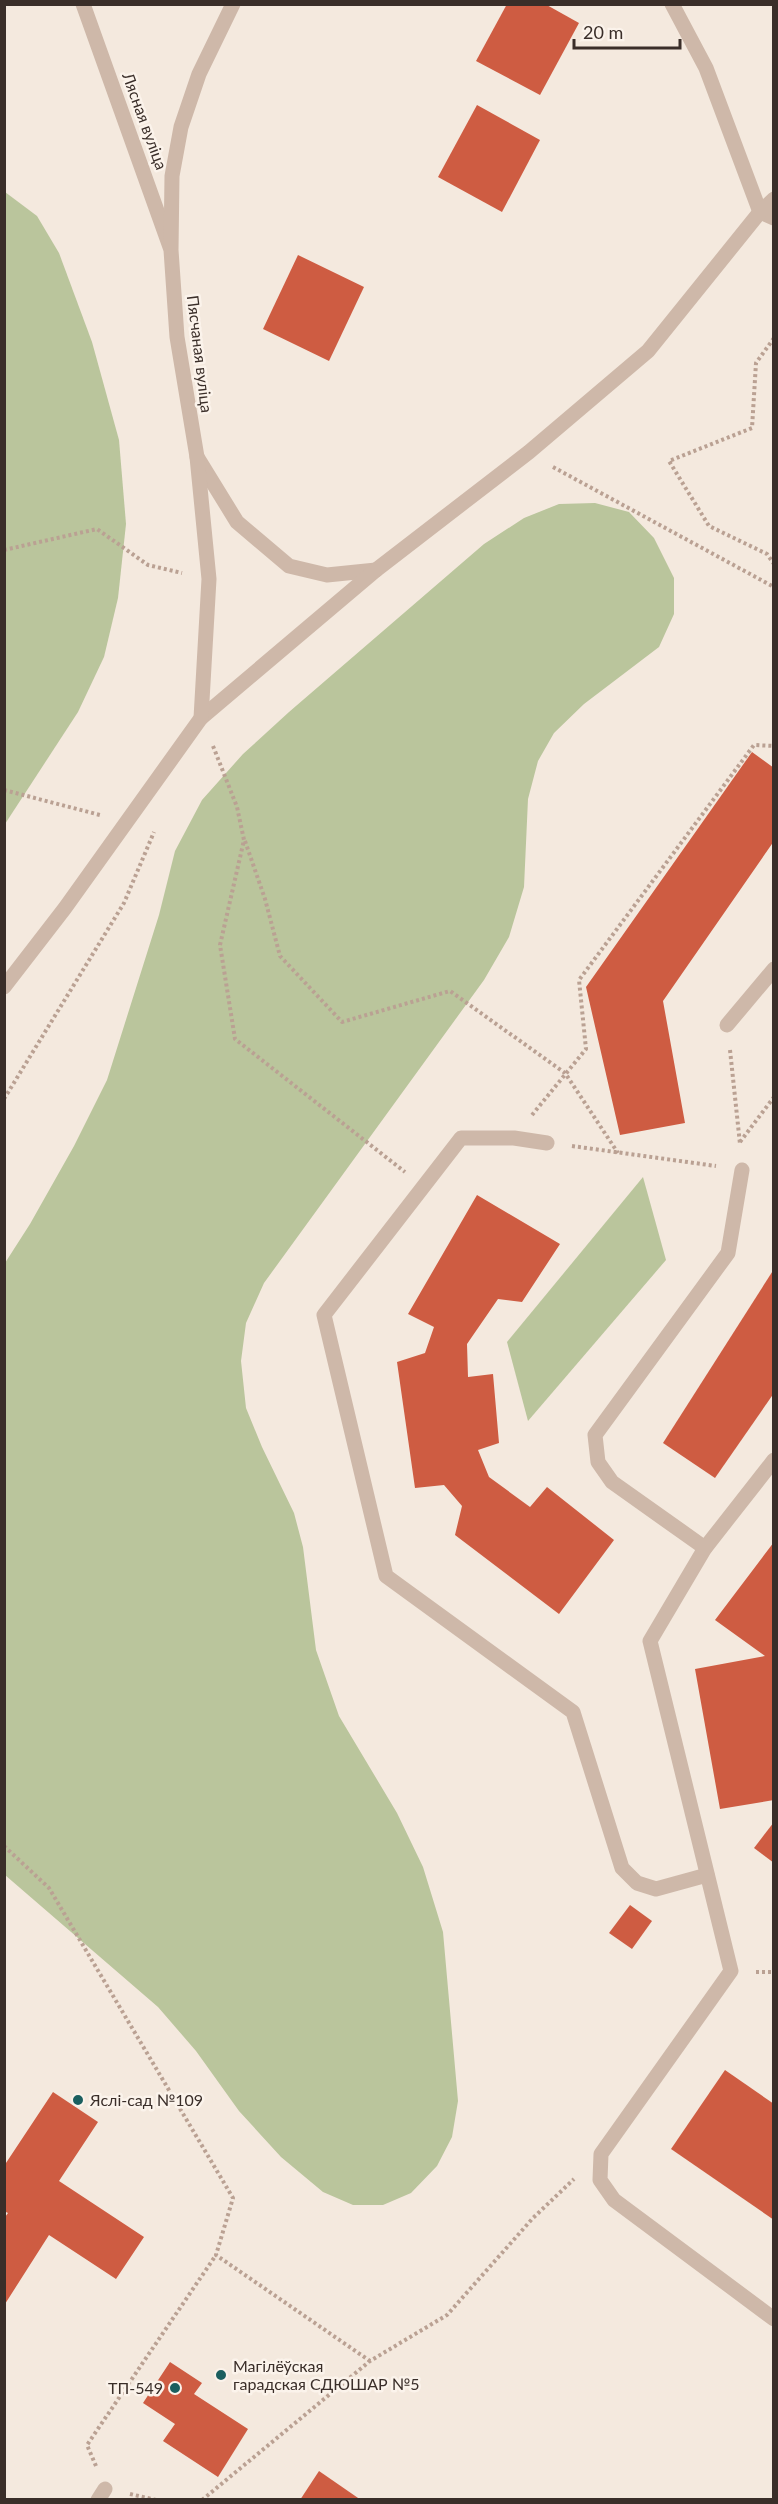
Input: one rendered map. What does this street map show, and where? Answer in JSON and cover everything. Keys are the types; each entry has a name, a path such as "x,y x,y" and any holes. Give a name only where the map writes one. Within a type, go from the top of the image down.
{"street":[{"name":"Лясная вуліца","path":"83,4 171,250"},
{"name":"Пясчаная вуліца","path":"201,718 209,579 197,457 177,337 171,250 172,176 181,127 199,74 233,4"},
{"path":"672,4 706,68 767,215"},
{"path":"4,987 201,718 376,570 529,452 648,351 767,215 774,199"},
{"path":"197,457 237,522 289,566 327,575 376,570"},
{"path":"727,1025 774,969"},
{"path":"547,1143 514,1138 460,1138 324,1315 386,1576 573,1712 622,1868 637,1883 656,1889 707,1875"},
{"path":"705,1548 612,1482 598,1462 595,1436 728,1253 742,1170"},
{"path":"774,1460 705,1548 650,1641 731,1971 601,2154 600,2180 614,2200 774,2319"}],"path":[{"path":"774,338 756,363 752,428 669,461 709,525 767,554 774,564"},
{"path":"529,452 583,484 774,587"},
{"path":"4,550 97,529 148,565 209,579"},
{"path":"201,718 237,807 244,840 265,899 280,956 342,1022 450,991 566,1073 618,1153"},
{"path":"514,1138 586,1049 579,980 754,745 774,746"},
{"path":"4,790 127,822"},
{"path":"4,1099 124,903 156,827"},
{"path":"244,840 220,945 235,1039 423,1186"},
{"path":"547,1143 742,1170 727,1025"},
{"path":"740,1143 774,1097"},
{"path":"4,1846 49,1888 233,2198 216,2255 87,2445 102,2494"},
{"path":"202,2499 370,2361 447,2315 533,2218 601,2154"},
{"path":"216,2255 370,2361"}],"green space":[{"path":"5,192 37,216 59,253 92,342 119,440 126,524 118,598 104,657 78,712 5,824"},
{"path":"595,503 629,512 654,538 674,578 674,614 659,647 584,704 554,733 538,761 528,799 524,887 509,937 484,980 264,1283 246,1323 241,1361 246,1408 294,1513 303,1547 316,1650 339,1716 397,1813 423,1867 443,1932 458,2101 452,2137 437,2166 411,2193 383,2205 353,2205 323,2192 281,2157 239,2111 196,2051 158,2007 5,1875 5,1263 74,1146 107,1080 159,915 175,851 202,800 243,754 289,712 484,544 524,518 559,504"},
{"path":"643,1177 666,1260 528,1421 507,1342"}],"building":[{"path":"507,4 545,4 579,23 540,95 476,61"},
{"path":"477,105 540,140 502,212 438,177"},
{"path":"298,255 364,287 329,361 263,329"},
{"path":"752,752 774,768 774,841 663,1001 685,1123 620,1135 586,987"},
{"path":"477,1195 560,1244 522,1302 498,1299 467,1344 468,1377 493,1374 499,1443 478,1450 489,1477 530,1507 547,1487 614,1540 559,1614 455,1535 462,1506 444,1485 415,1488 397,1362 425,1353 434,1327 408,1314"},
{"path":"774,1269 774,1393 715,1478 663,1443"},
{"path":"774,1542 774,1800 720,1809 695,1669 765,1656 715,1620"},
{"path":"774,1822 774,1863 754,1848"},
{"path":"630,1905 652,1921 632,1949 609,1933"},
{"path":"725,2070 774,2104 774,2220 671,2149"},
{"path":"53,2092 98,2122 59,2181 144,2237 116,2279 49,2235 5,2304 5,2217 8,2213 4,2211 4,2166"},
{"path":"170,2362 202,2383 194,2394 248,2429 218,2477 163,2441 175,2424 143,2403"},
{"path":"319,2471 361,2500 300,2500"}],"place":[{"name":"Яслі-сад №109","path":"78,2100"},
{"name":"Магілёўская гарадская СДЮШАР №5","path":"221,2375"},
{"name":"ТП-549","path":"175,2388"}]}
